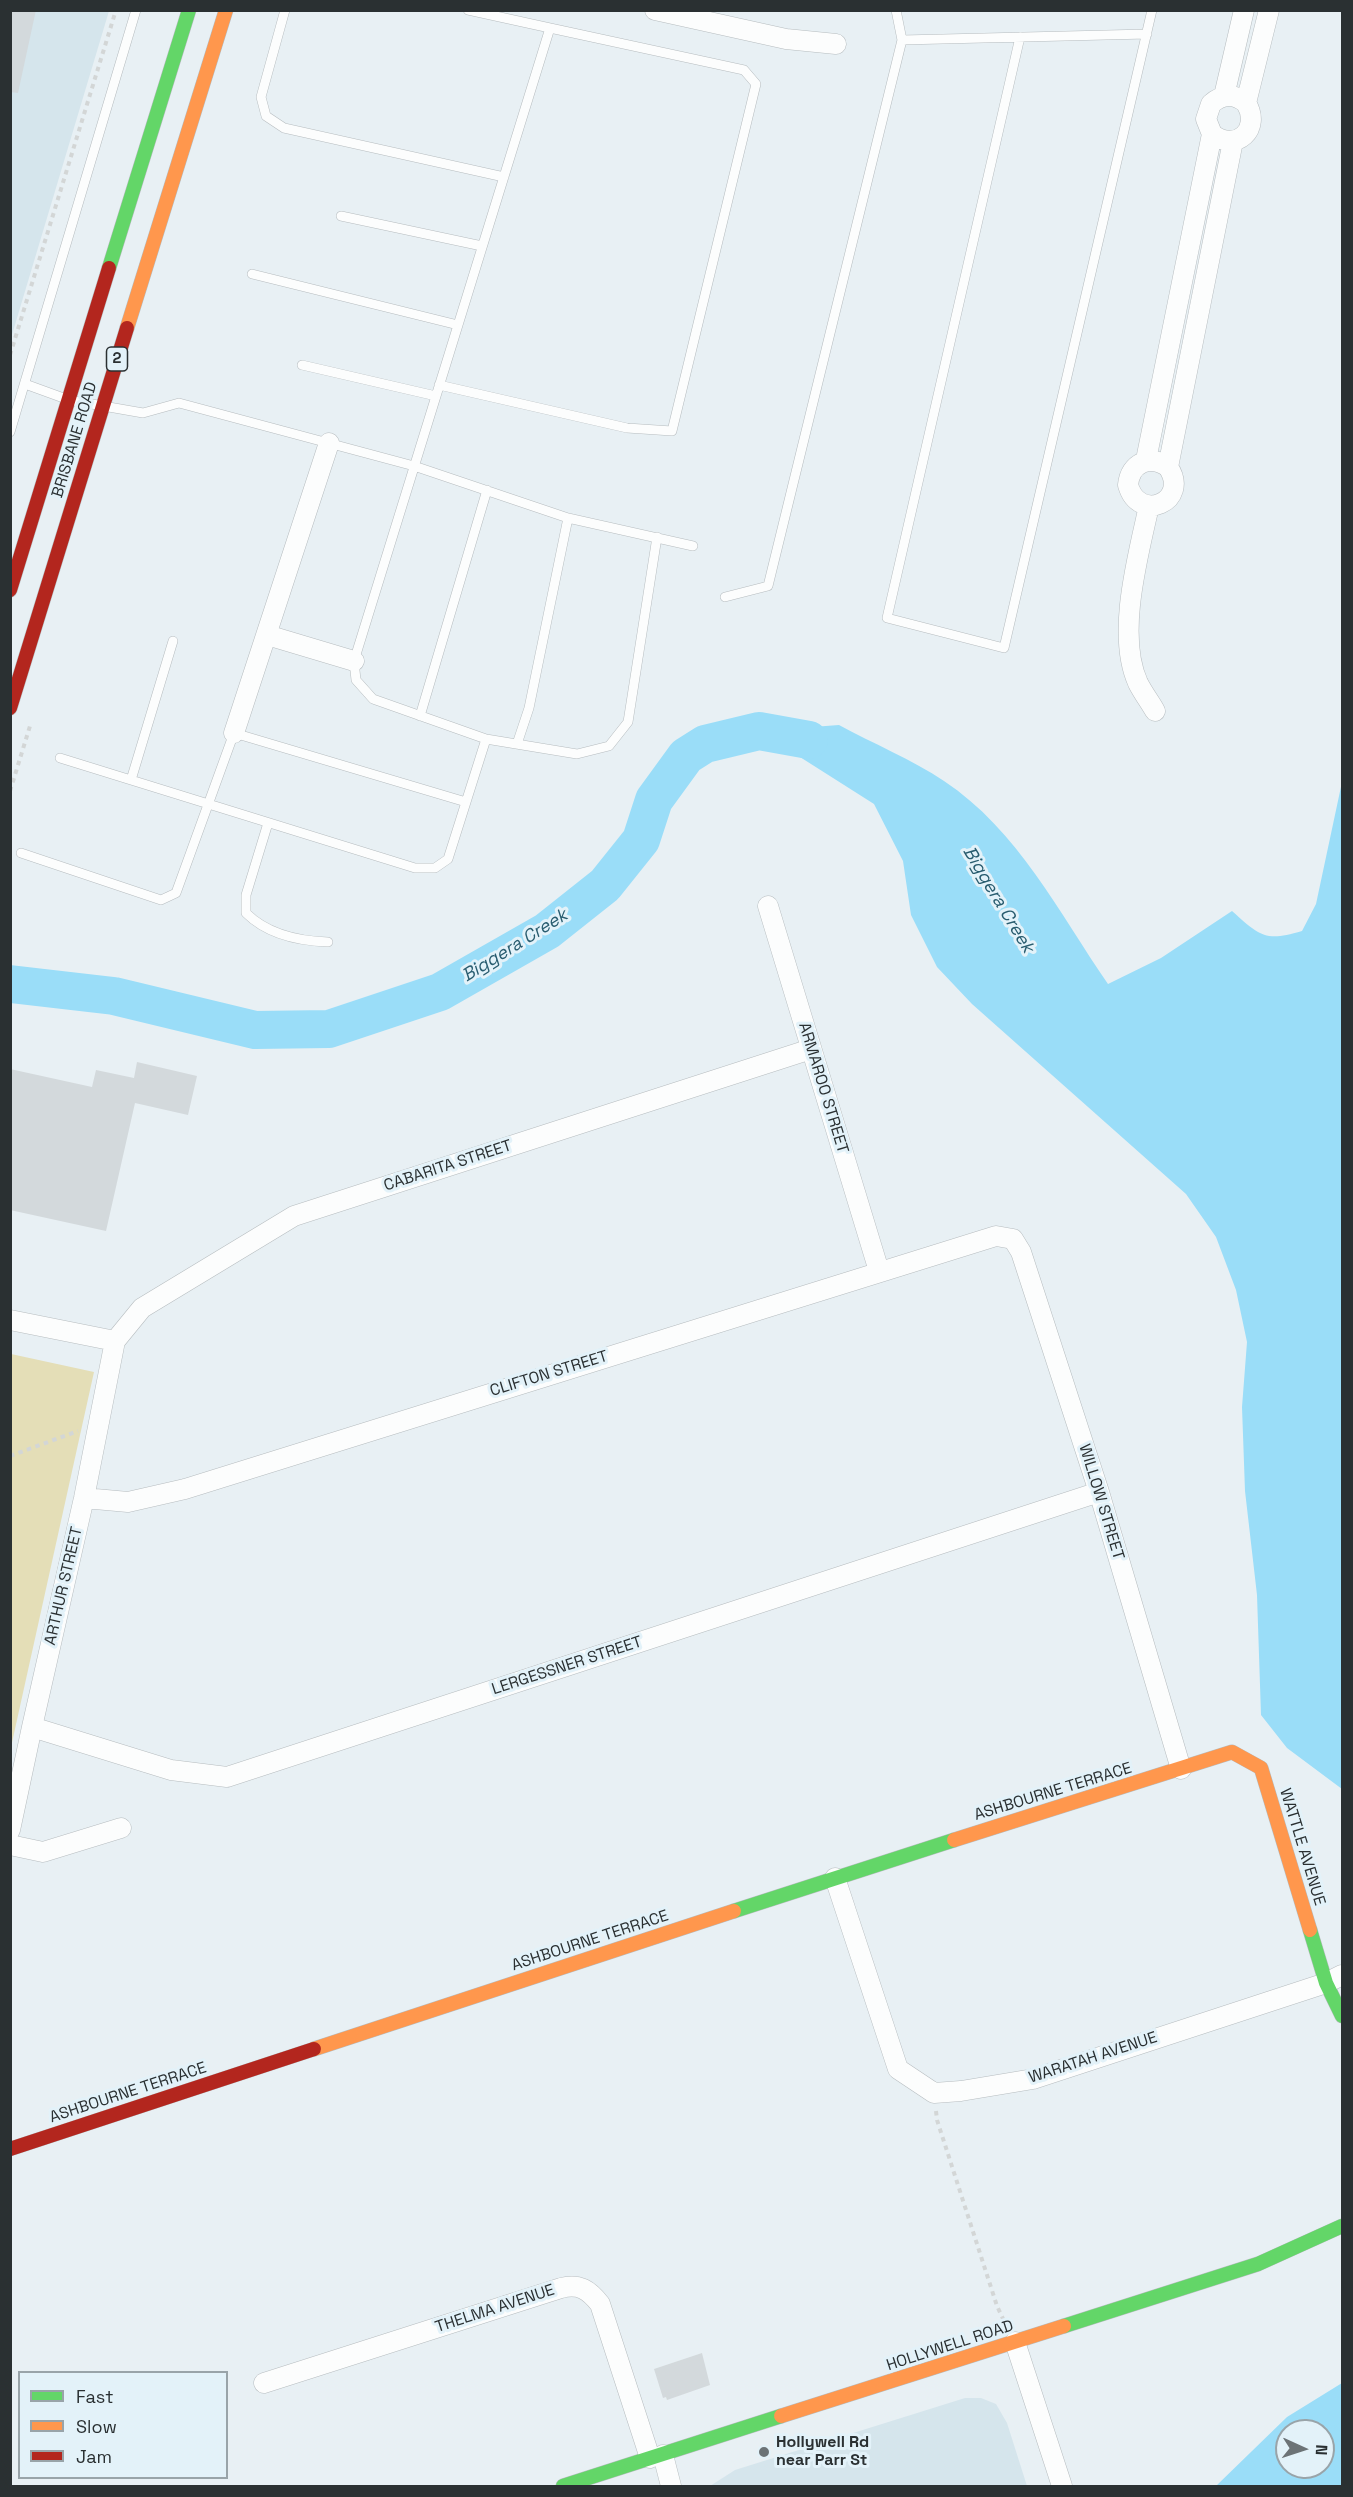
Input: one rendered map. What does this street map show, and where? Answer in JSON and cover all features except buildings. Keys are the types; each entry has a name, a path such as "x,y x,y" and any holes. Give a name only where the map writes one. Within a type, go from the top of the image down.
{"main road":[{"name":"BRISBANE ROAD","path":"10,590 189,10"},
{"name":"BRISBANE ROAD","path":"10,708 226,10"},
{"name":"WATTLE AVENUE","path":"1181,1769 1232,1752 1261,1768 1334,1979 1342,2016"},
{"name":"ASHBOURNE TERRACE","path":"10,2149 835,1878 1181,1769"},
{"name":"HOLLYWELL ROAD","path":"563,2487 1258,2264 1342,2226"}],"street":[{"path":"655,10 697,15 786,39 836,44"},
{"path":"1224,96 1244,10"},
{"path":"1246,103 1269,10"},
{"path":"1146,460 1212,134 1206,119 1207,111 1217,99 1224,96 1240,98 1246,103 1250,110 1250,126 1241,138 1225,141 1212,134"},
{"path":"1168,467 1154,460 1146,460 1133,469 1128,484 1135,499 1149,506 1164,502 1174,489 1174,481 1168,467 1233,141"},
{"path":"234,732 329,443"},
{"path":"1149,506 1133,578 1129,647 1138,682 1155,711"},
{"path":"267,635 354,661"},
{"name":"ARMAROO STREET","path":"768,906 879,1271"},
{"name":"CABARITA STREET","path":"115,1341 142,1308 294,1216 811,1048"},
{"name":"CLIFTON STREET","path":"84,1498 128,1502 185,1489 879,1271 996,1236 1012,1239"},
{"name":"WILLOW STREET","path":"1012,1239 1021,1252 1099,1492 1181,1769"},
{"path":"10,1320 115,1341"},
{"name":"ARTHUR STREET","path":"10,1830 84,1498 115,1341"},
{"name":"LERGESSNER STREET","path":"32,1727 171,1770 227,1777 1099,1492"},
{"path":"10,1845 43,1852 121,1828"},
{"name":"WARATAH AVENUE","path":"835,1878 898,2069 934,2093 961,2091 1033,2079 1334,1979"},
{"name":"THELMA AVENUE","path":"264,2383 561,2288 571,2285 579,2286 594,2295 600,2304 656,2457"},
{"path":"1015,2342 1062,2487"},
{"path":"656,2457 671,2487"}],"lane":[{"path":"10,432 136,10"},
{"path":"285,10 261,97 266,116 284,128 504,177"},
{"path":"439,385 627,428 672,431 756,84 744,70 468,10"},
{"path":"725,597 768,586 902,40 896,10"},
{"path":"1020,37 887,618 1004,648 1152,10"},
{"path":"549,28 354,661 356,680 373,699 486,739 577,754 609,746 628,722 657,537"},
{"path":"902,40 1147,34"},
{"path":"341,216 483,246"},
{"path":"252,274 458,325"},
{"path":"302,365 436,396"},
{"path":"25,384 69,400 143,413 179,403 414,466 568,518 693,546"},
{"path":"420,716 487,490"},
{"path":"517,744 529,708 568,518"},
{"path":"131,780 173,641"},
{"path":"21,853 161,900 176,892 234,732 466,802"},
{"path":"60,758 415,868 435,868 448,859 486,739"},
{"path":"268,823 246,895 246,913 258,926 300,941 328,942"}],"path":[{"path":"10,355 116,10"},
{"path":"10,1456 99,1424"},
{"path":"937,2120 997,2306 1015,2342"}],"shaded area":[{"path":"11,11 109,11 11,338"},
{"path":"10,1354 94,1372 11,1747"},
{"path":"965,2398 981,2398 996,2404 1007,2423 1027,2486 710,2486 735,2470"}],"water":[{"path":"839,725 932,773 970,801 994,823 1035,874 1108,984 1161,958 1232,911 1264,935 1279,936 1302,931 1316,904 1342,782 1342,1789 1287,1748 1261,1715 1257,1595 1245,1491 1242,1407 1247,1342 1236,1290 1216,1237 1186,1194 972,1004 937,967 911,915 903,861 874,804 759,731"},
{"path":"1342,2383 1342,2486 1216,2486 1275,2429 1275,2479 1335,2479 1335,2419 1285,2419"}],"waterway":[{"name":"Biggera Creek","path":"10,984 114,996 255,1030 329,1029 440,992 547,931 605,885 641,840 654,800 686,756 705,744 759,731 809,740"}],"traffic: fast":[{"path":"109,268 189,10"},
{"path":"734,1911 954,1840"},
{"path":"1310,1930 1326,1983 1342,2016"},
{"path":"1064,2326 1258,2264 1342,2226"},
{"path":"563,2486 781,2416"}],"traffic: slow":[{"path":"127,328 226,10"},
{"path":"954,1840 1232,1752 1261,1768 1310,1930"},
{"path":"314,2049 734,1911"},
{"path":"781,2416 1064,2326"}],"traffic: jam":[{"path":"10,590 109,268"},
{"path":"10,708 127,328"},
{"path":"10,2149 314,2049"}],"place":[{"name":"Hollywell Rd near Parr St","path":"764,2452"}]}
